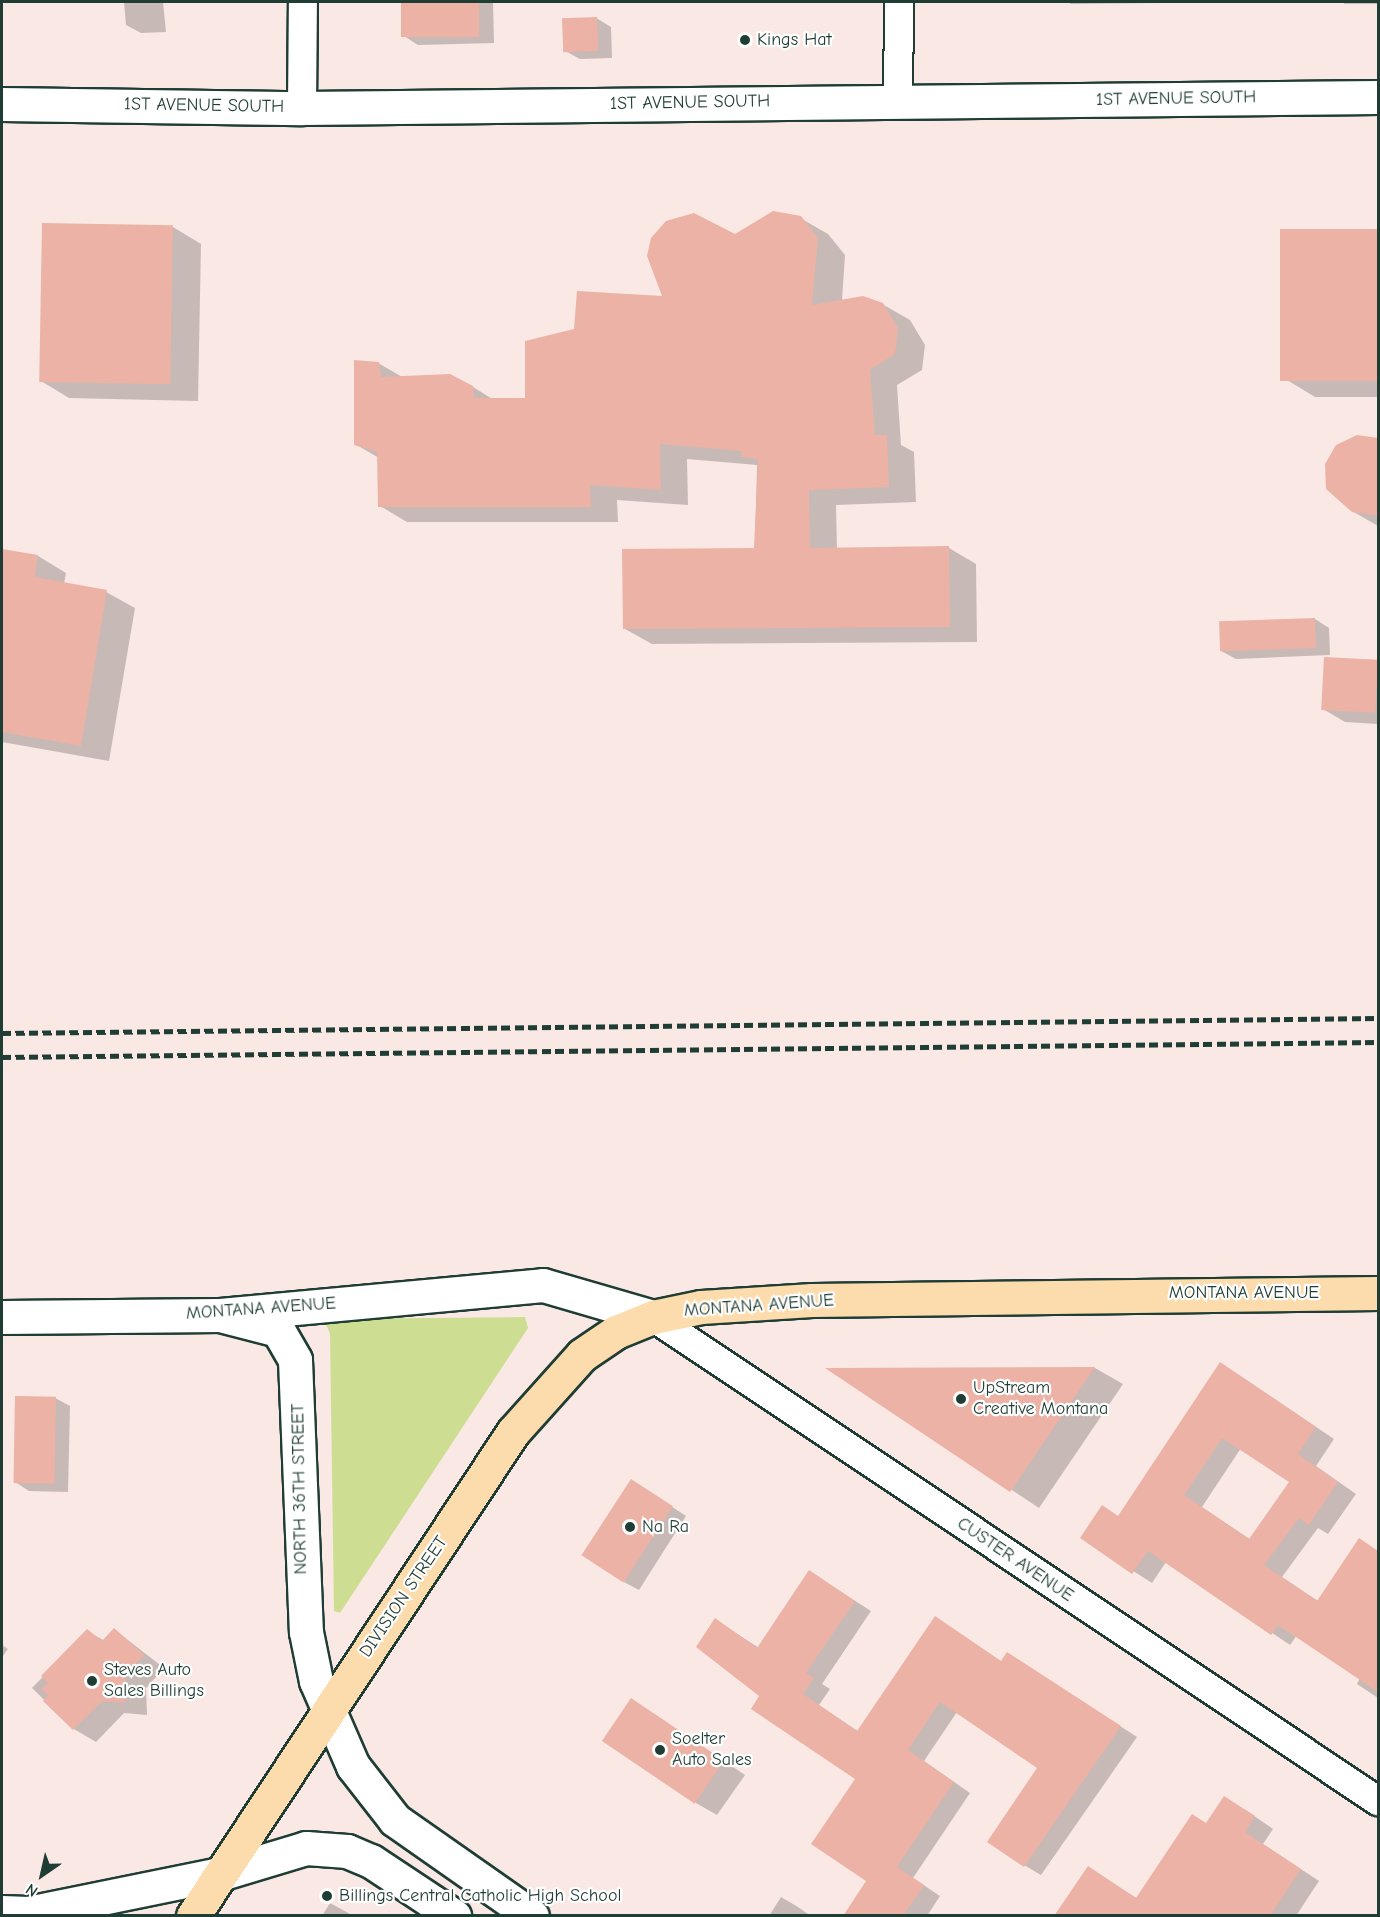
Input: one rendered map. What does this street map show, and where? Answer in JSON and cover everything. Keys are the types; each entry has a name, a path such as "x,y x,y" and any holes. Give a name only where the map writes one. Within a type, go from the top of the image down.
{"main road":[{"name":"1ST AVENUE SOUTH","path":"2,104 302,108 1378,97"},
{"name":"MONTANA AVENUE","path":"2,1317 220,1315 543,1285 653,1317 701,1306 820,1300 1378,1293"},
{"name":"NORTH 36TH STREET","path":"220,1315 278,1330 295,1360 303,1611 309,1654 328,1710 378,1806 532,1916"},
{"name":"DIVISION STREET","path":"193,1916 328,1710 544,1393 582,1355 653,1317"},
{"path":"2,1912 28,1913 220,1874 306,1848 347,1851 454,1916"}],"street":[{"path":"302,108 303,2"},
{"path":"898,101 899,2"},
{"name":"CUSTER AVENUE","path":"653,1317 1378,1801"}],"green space":[{"path":"525,1317 528,1328 340,1613 334,1611 330,1334 324,1319"}],"building":[{"path":"401,2 479,2 479,37 401,37"},
{"path":"597,17 598,51 563,52 562,18"},
{"path":"773,211 801,216 818,238 812,305 863,296 883,303 898,328 895,354 870,370 875,435 887,435 889,487 809,490 810,548 949,546 950,627 623,629 622,549 754,548 758,459 742,457 741,451 660,444 661,490 590,485 591,507 378,507 377,452 354,445 354,360 379,362 381,377 450,374 473,386 474,398 525,398 525,341 574,329 577,291 662,296 647,256 651,238 666,221 694,213 735,234"},
{"path":"42,223 173,225 170,384 39,382"},
{"path":"1280,229 1378,229 1378,381 1280,381"},
{"path":"1357,435 1378,438 1378,516 1352,512 1326,489 1325,464 1336,445"},
{"path":"2,549 38,555 35,577 107,590 81,746 2,732"},
{"path":"1315,618 1316,648 1220,651 1219,621"},
{"path":"1324,657 1378,660 1375,713 1321,710"},
{"path":"1220,1362 1316,1427 1298,1454 1338,1482 1309,1525 1299,1518 1264,1565 1317,1601 1359,1538 1378,1551 1378,1692 1278,1625 1271,1635 1148,1551 1132,1574 1080,1538 1102,1505 1118,1516","holes":["1222,1438 1289,1482 1249,1539 1184,1495"]},
{"path":"1095,1367 1010,1492 825,1368"},
{"path":"15,1396 56,1397 54,1484 13,1483"},
{"path":"631,1479 673,1506 623,1583 581,1555"},
{"path":"809,1570 855,1601 806,1673 814,1678 803,1694 857,1731 935,1616 1001,1661 1007,1652 1121,1726 1024,1867 987,1842 1037,1768 940,1702 908,1750 954,1782 897,1867 924,1885 903,1916 843,1916 866,1881 811,1844 855,1779 751,1709 759,1696 696,1647 715,1618 757,1648"},
{"path":"114,1628 144,1655 125,1675 125,1703 102,1701 73,1730 43,1701 48,1695 41,1689 48,1683 41,1676 87,1629 102,1641"},
{"path":"631,1698 724,1761 695,1804 602,1741"},
{"path":"1224,1796 1255,1816 1245,1832 1301,1869 1270,1916 1054,1916 1088,1866 1136,1898 1192,1814 1206,1823"}],"railway":[{"path":"2,1033 1378,1018"},
{"path":"2,1057 1378,1042"}],"place":[{"name":"Kings Hat","path":"745,40"},
{"name":"UpStream Creative Montana","path":"961,1399"},
{"name":"Na Ra","path":"630,1527"},
{"name":"Steves Auto Sales Billings","path":"92,1681"},
{"name":"Soelter Auto Sales","path":"660,1750"},
{"name":"Billings Central Catholic High School","path":"327,1896"}]}
